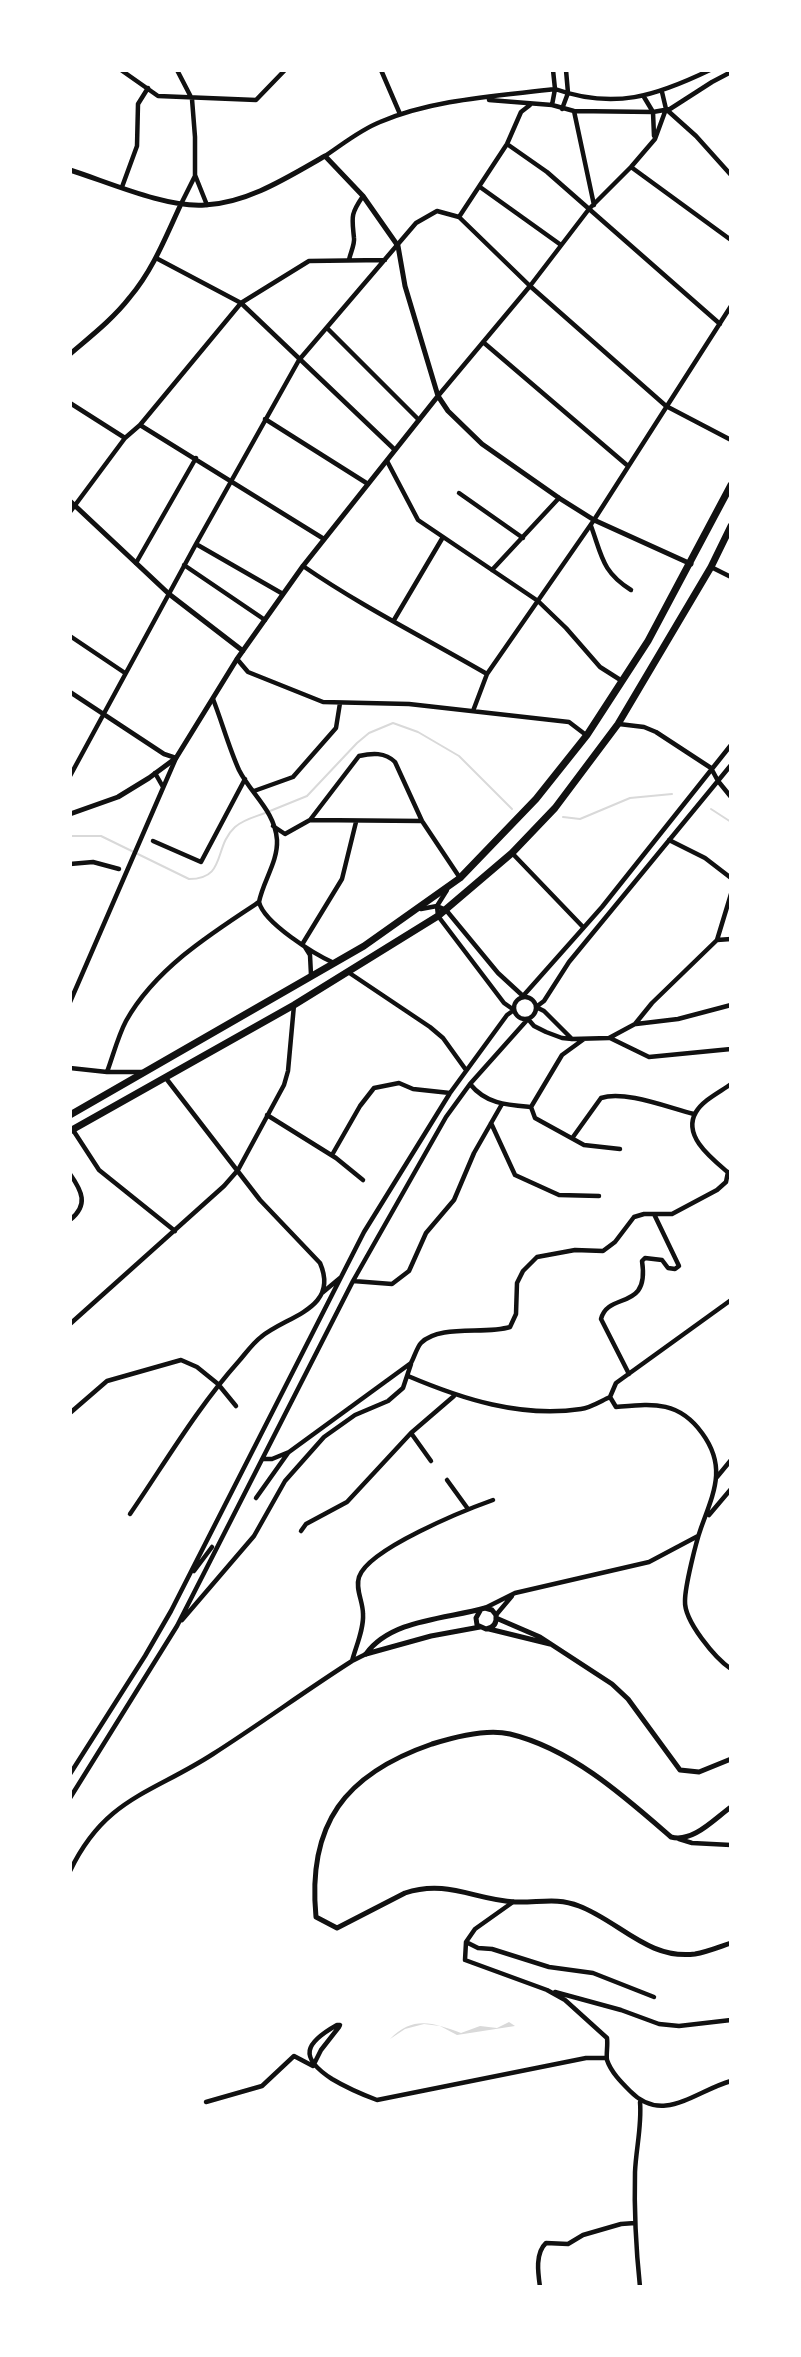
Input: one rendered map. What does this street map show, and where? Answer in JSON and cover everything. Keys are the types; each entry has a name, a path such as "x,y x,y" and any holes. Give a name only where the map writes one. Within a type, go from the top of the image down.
{"highway":[{"path":"70,1115 364,946 460,878 536,799 587,735 648,641 731,485"},
{"path":"71,1130 294,1005 438,916 512,853 555,808 618,724 711,567 731,526"}],"street":[{"path":"121,70 158,96 256,100 285,70"},
{"path":"177,70 191,99 195,175 207,205"},
{"path":"381,70 400,114"},
{"path":"552,106 554,70"},
{"path":"562,109 568,93 566,70"},
{"path":"70,170 181,204 207,205 265,189 355,136 400,114 555,89 624,100 662,92 710,70"},
{"path":"481,99 552,106 573,111 653,112 666,109 731,72"},
{"path":"122,187 137,146 138,104 148,88"},
{"path":"662,92 666,109 696,136 731,175"},
{"path":"644,97 653,112 654,139"},
{"path":"459,217 507,144 521,113 531,105"},
{"path":"70,1002 176,758 237,659 303,566 438,396 530,286 589,209 631,167 654,139 666,109"},
{"path":"573,111 594,205"},
{"path":"507,144 547,173 720,324"},
{"path":"325,156 363,196 398,246 405,286 438,396 448,411 482,444 592,523 691,564"},
{"path":"631,167 731,240"},
{"path":"70,354 102,328 131,296 156,258 195,175"},
{"path":"480,187 561,244"},
{"path":"349,260 354,237 351,232 352,218 355,207 363,196"},
{"path":"70,776 72,767 299,360 416,223 437,211 459,217 530,286 666,406 731,440"},
{"path":"156,258 241,303 395,450"},
{"path":"70,512 72,503 125,438 140,425 241,303 309,261 386,260"},
{"path":"473,711 487,674 592,523 731,306"},
{"path":"327,328 419,420"},
{"path":"483,342 628,466"},
{"path":"70,403 125,438"},
{"path":"265,419 368,484"},
{"path":"140,425 324,539"},
{"path":"136,563 196,458"},
{"path":"387,461 418,520 538,601 600,667 623,682"},
{"path":"459,493 523,538"},
{"path":"492,570 559,498"},
{"path":"72,503 169,594 243,651"},
{"path":"592,523 606,567 613,579 631,590"},
{"path":"394,620 443,537"},
{"path":"196,544 283,594"},
{"path":"184,565 265,620"},
{"path":"303,566 346,595 487,674"},
{"path":"711,567 731,577"},
{"path":"70,636 125,673"},
{"path":"237,659 248,672 323,702 409,704 569,722 587,735"},
{"path":"70,692 164,754 176,758"},
{"path":"213,699 240,771 270,815 277,840 274,860 259,902 266,916 316,955 334,963"},
{"path":"254,791 293,777 336,728 340,703"},
{"path":"618,724 644,727 656,732 711,768 731,797"},
{"path":"731,745 583,927 514,1003 517,1017 528,1018 534,1026 562,1038 609,1038 649,1056 731,1049"},
{"path":"272,825 285,834 310,820 359,756 388,755 395,762 422,821 460,878"},
{"path":"70,814 118,797 176,758"},
{"path":"536,1007 544,1001 569,962 731,765"},
{"path":"155,772 163,788"},
{"path":"153,841 201,862 245,779"},
{"path":"310,820 422,821"},
{"path":"303,943 342,879 356,822"},
{"path":"669,839 705,858 731,877"},
{"path":"512,853 583,927"},
{"path":"70,864 93,863 119,869"},
{"path":"449,886 437,906 438,916 504,1003 514,1010"},
{"path":"635,1024 652,1003 717,940 731,894"},
{"path":"107,1072 126,1021 151,984 259,902"},
{"path":"70,1798 177,1626 353,1281 446,1117 470,1084 534,1014 534,1000 523,996 498,973 446,910 429,906 413,912"},
{"path":"717,940 731,939"},
{"path":"303,943 310,955 311,976"},
{"path":"347,972 430,1027 443,1038 467,1070"},
{"path":"70,1324 175,1231 238,1170 286,1078 294,1005"},
{"path":"609,1038 635,1024 678,1019 731,1005"},
{"path":"536,1007 544,1011 572,1039"},
{"path":"70,1774 145,1656 186,1582 364,1232 450,1093 507,1015 514,1010"},
{"path":"531,1107 562,1055 585,1038"},
{"path":"70,1068 145,1072"},
{"path":"165,1077 260,1200 320,1263 325,1274 321,1294"},
{"path":"332,1155 360,1106 374,1088 399,1083 413,1089 450,1093"},
{"path":"470,1084 484,1098 502,1104 531,1107"},
{"path":"177,1626 254,1536 285,1481 324,1437 355,1415 388,1401 403,1388 411,1363 422,1342 448,1331 496,1331 510,1327 516,1314 517,1283 523,1271 537,1258 575,1250 603,1251 615,1242 634,1217 645,1214 672,1214 726,1182 729,1174 698,1143 694,1135 694,1114 731,1084"},
{"path":"573,1138 601,1098 608,1095 625,1096 694,1114"},
{"path":"353,1281 392,1284 409,1271 426,1233 454,1200 474,1153 502,1104"},
{"path":"531,1107 535,1118 584,1145 620,1149"},
{"path":"267,1115 332,1155 363,1180"},
{"path":"491,1123 514,1175 559,1195 599,1196"},
{"path":"71,1130 99,1170 175,1231"},
{"path":"70,1174 80,1189 82,1198 79,1212 70,1220"},
{"path":"629,1374 601,1319 602,1314 612,1306 629,1299 639,1289 644,1275 642,1261 645,1258 662,1260 668,1268 675,1269 679,1266 654,1214"},
{"path":"130,1514 218,1384 261,1337 312,1308 321,1294 341,1278"},
{"path":"408,1377 481,1403 528,1410 583,1409 610,1397 616,1383 731,1300"},
{"path":"70,1413 107,1381 181,1360 197,1367 218,1384 236,1406"},
{"path":"263,1458 272,1459 289,1452 411,1363"},
{"path":"301,1531 306,1524 347,1502 411,1433 455,1395"},
{"path":"610,1397 616,1407 648,1404 666,1406 684,1415 697,1426 713,1448 717,1477 714,1495 699,1535 684,1603 699,1636 731,1670"},
{"path":"411,1433 430,1461"},
{"path":"256,1498 289,1452"},
{"path":"717,1477 731,1460"},
{"path":"447,1480 468,1508"},
{"path":"705,1520 731,1489"},
{"path":"352,1661 363,1624 364,1611 358,1590 359,1576 367,1565 377,1555 468,1508 493,1500"},
{"path":"366,1654 379,1640 409,1627 483,1609 515,1593 649,1562 699,1535"},
{"path":"186,1582 212,1547"},
{"path":"488,1629 495,1625 496,1617 515,1593"},
{"path":"483,1609 492,1610 496,1617 529,1631 612,1684 628,1699 680,1770 699,1772 731,1759"},
{"path":"480,1627 476,1618 483,1609"},
{"path":"70,1871 93,1831 122,1805 206,1758 366,1654 431,1636 480,1627 550,1644"},
{"path":"731,1845 692,1843 671,1837 606,1783 576,1763 510,1734 491,1732 447,1739 413,1751 365,1777 334,1811 326,1827 316,1855 314,1900 316,1917 337,1928 405,1893 429,1887 514,1902 569,1902 596,1914 649,1947 667,1952 698,1954 731,1943"},
{"path":"678,1839 691,1836 731,1807"},
{"path":"514,1902 475,1929 466,1942 465,1960 547,1990 621,2010 659,2024 678,2026 731,2020"},
{"path":"466,1942 478,1948 492,1949 549,1967 593,1973 654,1997"},
{"path":"547,1990 565,2000 607,2038 606,2058 618,2078 640,2102 656,2108 698,2096 731,2081"},
{"path":"340,2025 313,2066 309,2056 311,2046 326,2031 340,2025"},
{"path":"206,2102 262,2086 293,2056 355,2092 377,2100 582,2059 606,2058"},
{"path":"640,2102 641,2119 635,2173 635,2223 640,2287"},
{"path":"540,2287 538,2256 546,2243 568,2244 583,2235 621,2224 635,2223"}],"shaded area":[{"path":"509,2022 515,2026 457,2035 440,2026 424,2024 405,2029 390,2039 399,2031 415,2024 424,2023 433,2024 442,2026 461,2033 480,2026 497,2028"}],"waterway":[{"path":"270,811 307,796 357,743 369,733 393,723 418,732 459,756 512,809"},
{"path":"563,817 580,819 630,798 672,794"},
{"path":"711,809 731,822"},
{"path":"70,836 101,836 189,879 201,878 214,868 228,835 235,827 265,813"}]}
